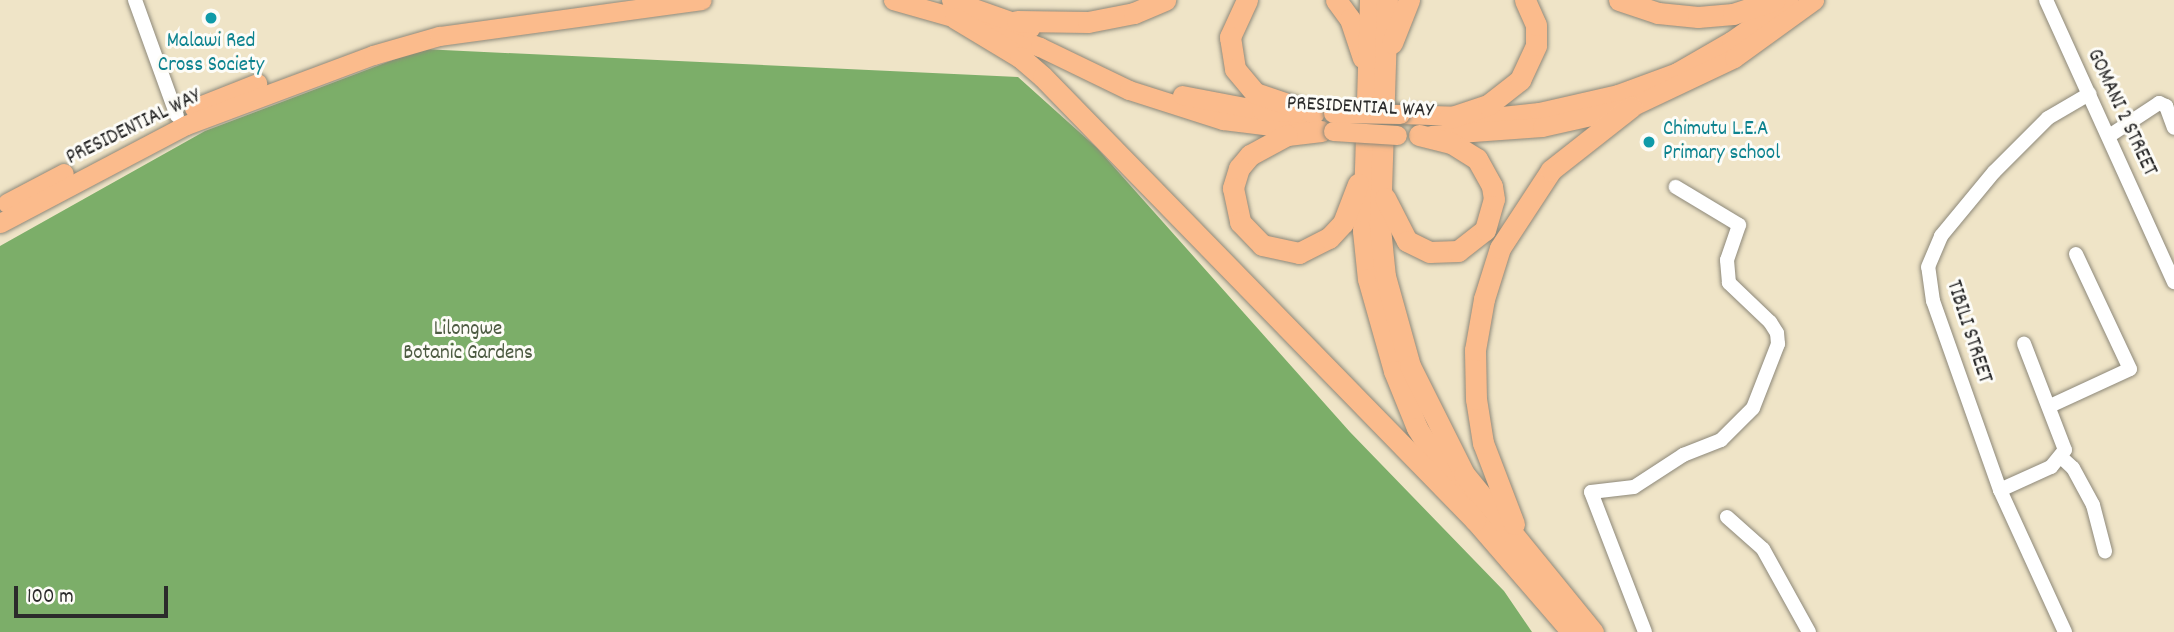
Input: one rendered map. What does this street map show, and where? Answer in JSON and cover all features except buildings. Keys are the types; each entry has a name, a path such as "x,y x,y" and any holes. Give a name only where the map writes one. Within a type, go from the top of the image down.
{"highway":[{"path":"1017,21 1088,22 1134,13 1165,0"},
{"path":"1247,0 1230,37 1235,69 1255,93 1325,122"},
{"path":"1336,0 1350,19 1376,73"},
{"path":"1370,0 1376,73"},
{"path":"1387,0 1376,73 1368,279 1394,372 1417,428 1475,520"},
{"path":"1376,73 1409,0"},
{"path":"1449,118 1488,105 1520,80 1536,45 1536,25 1525,0"},
{"path":"1619,0 1658,13 1698,17 1733,14 1775,0"},
{"path":"953,9 1043,77 1475,520 1572,632"},
{"path":"1530,555 1503,504 1483,443 1475,350 1484,299 1500,248 1551,170 1624,100"},
{"path":"1325,122 1264,145 1239,168 1233,204 1249,235 1280,251 1298,253 1314,247 1343,223 1370,179"},
{"path":"1370,179 1395,223 1416,247 1445,253 1458,251 1485,230 1494,199 1492,186 1477,159 1451,143 1419,135"},
{"path":"1370,179 1385,276 1410,366 1464,474 1593,632"}],"main road":[{"name":"PRESIDENTIAL WAY","path":"0,207 177,116 389,37 448,23 597,0"},
{"name":"PRESIDENTIAL WAY","path":"0,223 186,125 373,55 439,36 702,0"},
{"name":"PRESIDENTIAL WAY","path":"893,0 1017,21 1146,84 1261,110 1396,135 1542,127 1624,100 1734,58 1814,0"},
{"path":"1624,100 1731,41 1789,0"},
{"name":"PRESIDENTIAL WAY","path":"953,9 1129,90 1211,116 1325,122 1400,114 1449,118 1539,112 1624,100"}],"street":[{"path":"135,0 177,116"},
{"name":"GOMANI 2 STREET","path":"2046,0 2174,282"},
{"name":"TIBILI STREET","path":"2065,632 2000,490 1933,301 1928,267 1941,236 1994,172 2048,118 2089,94"},
{"path":"2109,136 2159,103 2166,107 2174,128"},
{"path":"1646,632 1591,492 1634,487 1683,455 1721,440 1753,408 1777,344 1777,333 1770,322 1729,283 1727,260 1739,225 1733,217 1676,187"},
{"path":"2050,406 2130,369 2076,254"},
{"path":"2000,490 2051,467 2062,457 2065,446 2024,344"},
{"path":"2062,457 2073,468 2093,505 2105,551"},
{"path":"1727,517 1763,550 1809,632"}],"green space":[{"name":"Lilongwe Botanic Gardens","path":"422,49 1018,77 1097,148 1350,432 1504,591 1532,632 0,632 0,246 205,131"}],"place":[{"name":"Malawi Red Cross Society","path":"211,18"},
{"name":"Chimutu L.E.A Primary school","path":"1649,142"}]}
